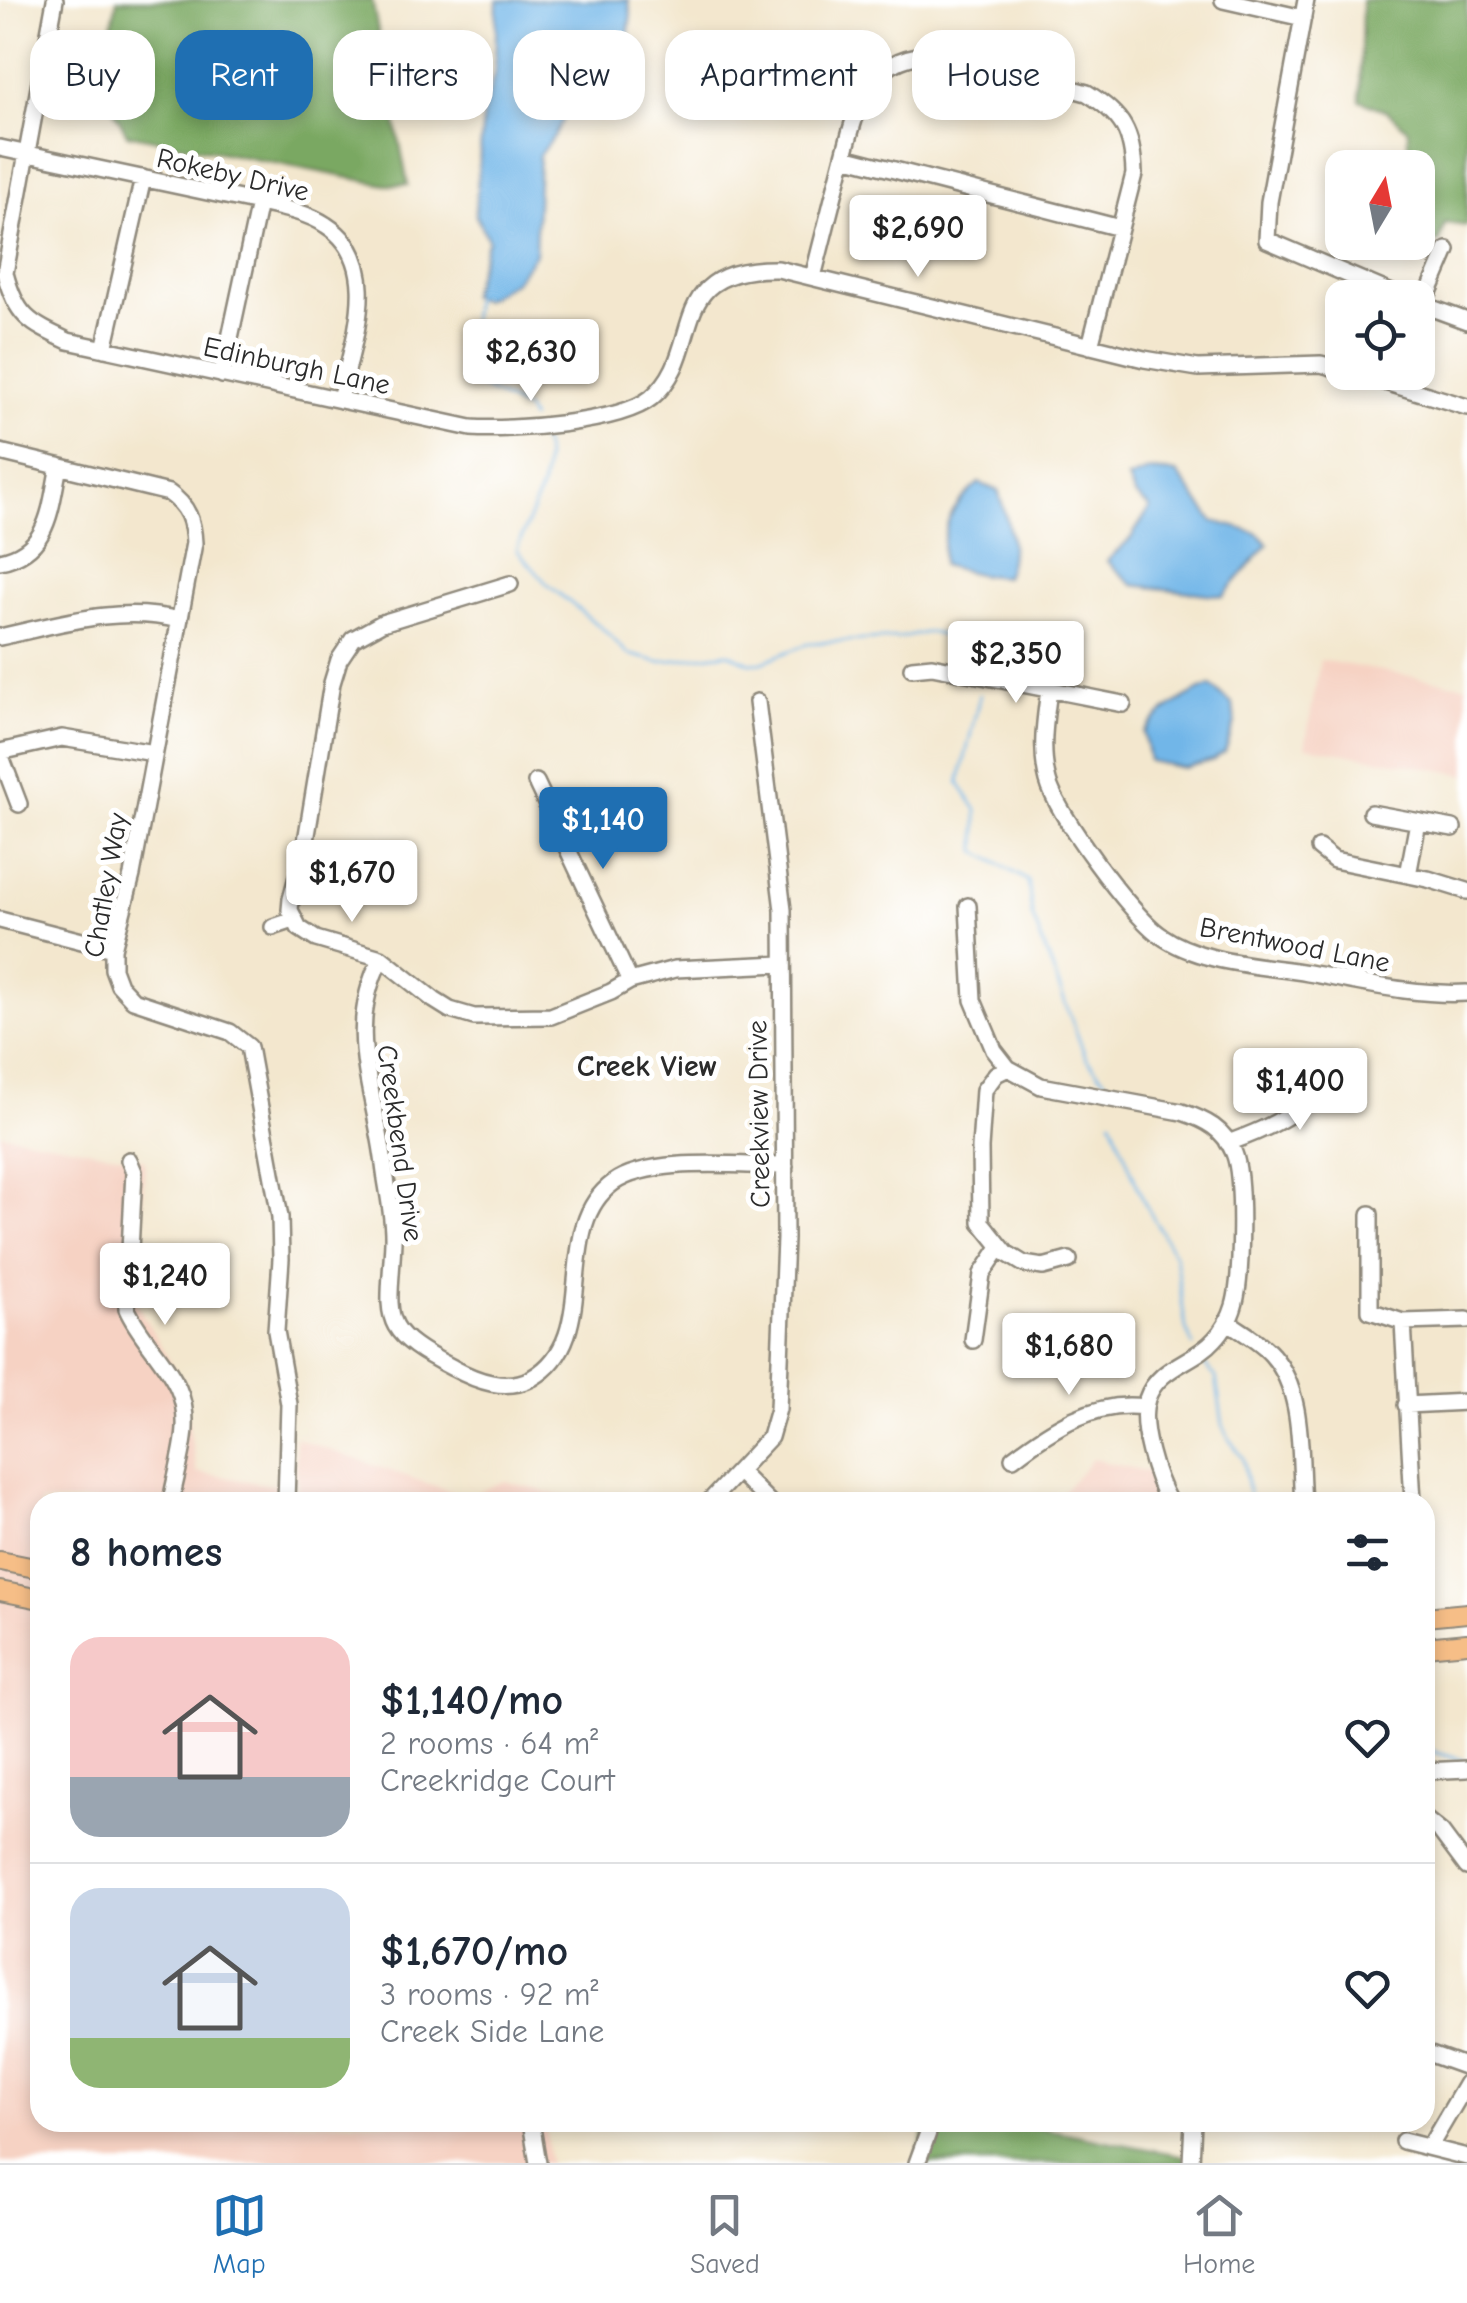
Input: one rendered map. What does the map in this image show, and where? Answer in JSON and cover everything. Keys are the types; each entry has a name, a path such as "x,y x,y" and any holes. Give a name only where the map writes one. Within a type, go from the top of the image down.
{"main road":[{"path":"0,1561 30,1567"},
{"path":"0,1592 30,1597"},
{"path":"1435,1616 1467,1613"},
{"path":"1435,1645 1463,1642"}],"street":[{"name":"Edinburgh Lane","path":"55,0 4,273 18,310 33,325 68,341 470,428 502,430 619,412 648,400 664,384 695,304 710,288 730,274 752,268 778,268 1090,346 1198,368 1325,365"},
{"path":"1222,0 1303,18"},
{"path":"1306,0 1268,202 1267,240 1361,280"},
{"path":"813,277 858,100 885,68 924,54 947,56 1088,93 1119,117 1133,148 1134,174 1090,346"},
{"name":"Rokeby Drive","path":"0,148 259,203 325,224 342,237 355,257 362,282 340,400"},
{"path":"844,158 1120,228"},
{"path":"104,349 142,178"},
{"path":"222,374 259,203"},
{"path":"1432,280 1447,250"},
{"path":"1435,310 1467,322"},
{"path":"1411,390 1467,407"},
{"name":"Chatley Way","path":"0,452 160,490 182,502 194,527 132,875 113,949 116,978 133,1000 230,1032 250,1048 280,1217 276,1331 289,1404 286,1492"},
{"path":"0,562 24,554 36,544 50,509 59,466"},
{"path":"510,584 382,622 365,630 345,648 332,683 305,847 291,899 299,928 316,939 381,958 434,1000 474,1017 551,1016 630,981 675,969 781,964"},
{"path":"0,637 109,614 152,613 179,620"},
{"path":"912,668 932,666 1123,704"},
{"name":"Brentwood Lane","path":"1050,690 1044,728 1049,784 1086,846 1138,914 1159,934 1206,956 1403,990 1467,993"},
{"name":"Creekview Drive","path":"719,1492 770,1437 776,1422 783,1301 781,884 757,702"},
{"path":"19,804 0,753 62,738 154,753"},
{"path":"536,782 630,981"},
{"path":"1371,813 1452,828"},
{"path":"1408,875 1418,822"},
{"path":"1318,848 1334,860 1467,892"},
{"path":"968,906 973,1000 994,1050 1008,1068 1041,1086 1150,1105 1204,1119 1220,1130 1240,1172 1234,1307 1214,1341 1160,1376 1144,1407 1156,1476 1155,1492"},
{"path":"0,920 113,949"},
{"path":"273,927 294,920"},
{"name":"Creekbend Drive","path":"381,958 367,992 361,1032 392,1227 388,1306 406,1341 456,1370 504,1385 522,1382 552,1362 565,1344 586,1224 603,1192 624,1176 668,1166 785,1166"},
{"path":"1008,1068 996,1074 984,1090 981,1222 1000,1247 1024,1264 1043,1267 1069,1260"},
{"path":"1228,1143 1306,1104 1328,1074"},
{"path":"128,1160 134,1172 127,1309 178,1388 184,1414 183,1460 175,1492"},
{"path":"1370,1214 1370,1311 1403,1322 1467,1320"},
{"path":"973,1340 982,1274 1000,1247"},
{"path":"1228,1321 1270,1352 1286,1373 1294,1402 1302,1492"},
{"path":"1403,1322 1412,1492"},
{"path":"1406,1405 1467,1402"},
{"path":"1013,1458 1044,1434 1102,1407 1144,1407"},
{"path":"738,1472 759,1492"},
{"path":"1156,1476 1164,1492"},
{"path":"1435,1771 1467,1769"},
{"path":"1435,1827 1467,1866"},
{"path":"1435,2056 1467,2067"},
{"path":"1430,2146 1467,2082"},
{"path":"532,2132 538,2163"},
{"path":"917,2163 928,2132"},
{"path":"1191,2163 1193,2132"},
{"path":"1403,2141 1467,2157"}],"shaded area":[{"path":"1320,660 1467,686 1467,775 1305,746"},
{"path":"0,1133 145,1160 135,1302 181,1380 197,1472 298,1490 295,1438 452,1492 30,1492 30,2132 546,2132 549,2163 0,2163"},
{"path":"1092,1459 1157,1474 1157,1492 1063,1492"},
{"path":"505,1481 545,1492 479,1492"}],"green space":[{"path":"117,0 372,0 378,30 333,30 333,120 395,120 408,185 386,185 127,134 119,120 155,120 155,30 111,30"},
{"path":"1362,0 1467,0 1467,226 1445,223 1439,243 1435,242 1435,150 1408,150 1408,130 1388,112 1360,100"},
{"path":"924,2132 1061,2132 1195,2158 1195,2163 916,2163"}],"water":[{"path":"497,0 628,0 629,30 513,30 513,120 562,120 539,155 535,254 515,281 483,300 470,296 488,239 475,214 483,120 493,120"},
{"path":"1148,471 1177,473 1213,521 1257,533 1268,544 1223,596 1133,585 1107,561 1131,538 1150,508 1135,495 1128,479"},
{"path":"979,483 998,491 1005,513 1011,555 1005,577 942,565 949,519 960,501"},
{"path":"1211,686 1233,705 1235,723 1225,752 1213,760 1184,768 1149,761 1144,733 1149,726 1174,705"}],"waterway":[{"path":"474,297 470,330 473,383 526,410 531,419"},
{"path":"539,435 544,449 543,478 517,550 547,584 628,654 659,662 728,653 750,663 810,643 900,638 928,632 985,645 997,659"},
{"path":"980,695 959,783 977,810 977,851 1028,881 1032,915 1086,1058 1108,1083"},
{"path":"1111,1120 1144,1202 1175,1256 1186,1329 1193,1346"},
{"path":"1200,1360 1216,1377 1223,1425 1243,1458 1248,1492"},
{"path":"1435,1752 1466,1761"}],"district":[{"name":"Creek View","path":"647,1066"}]}
